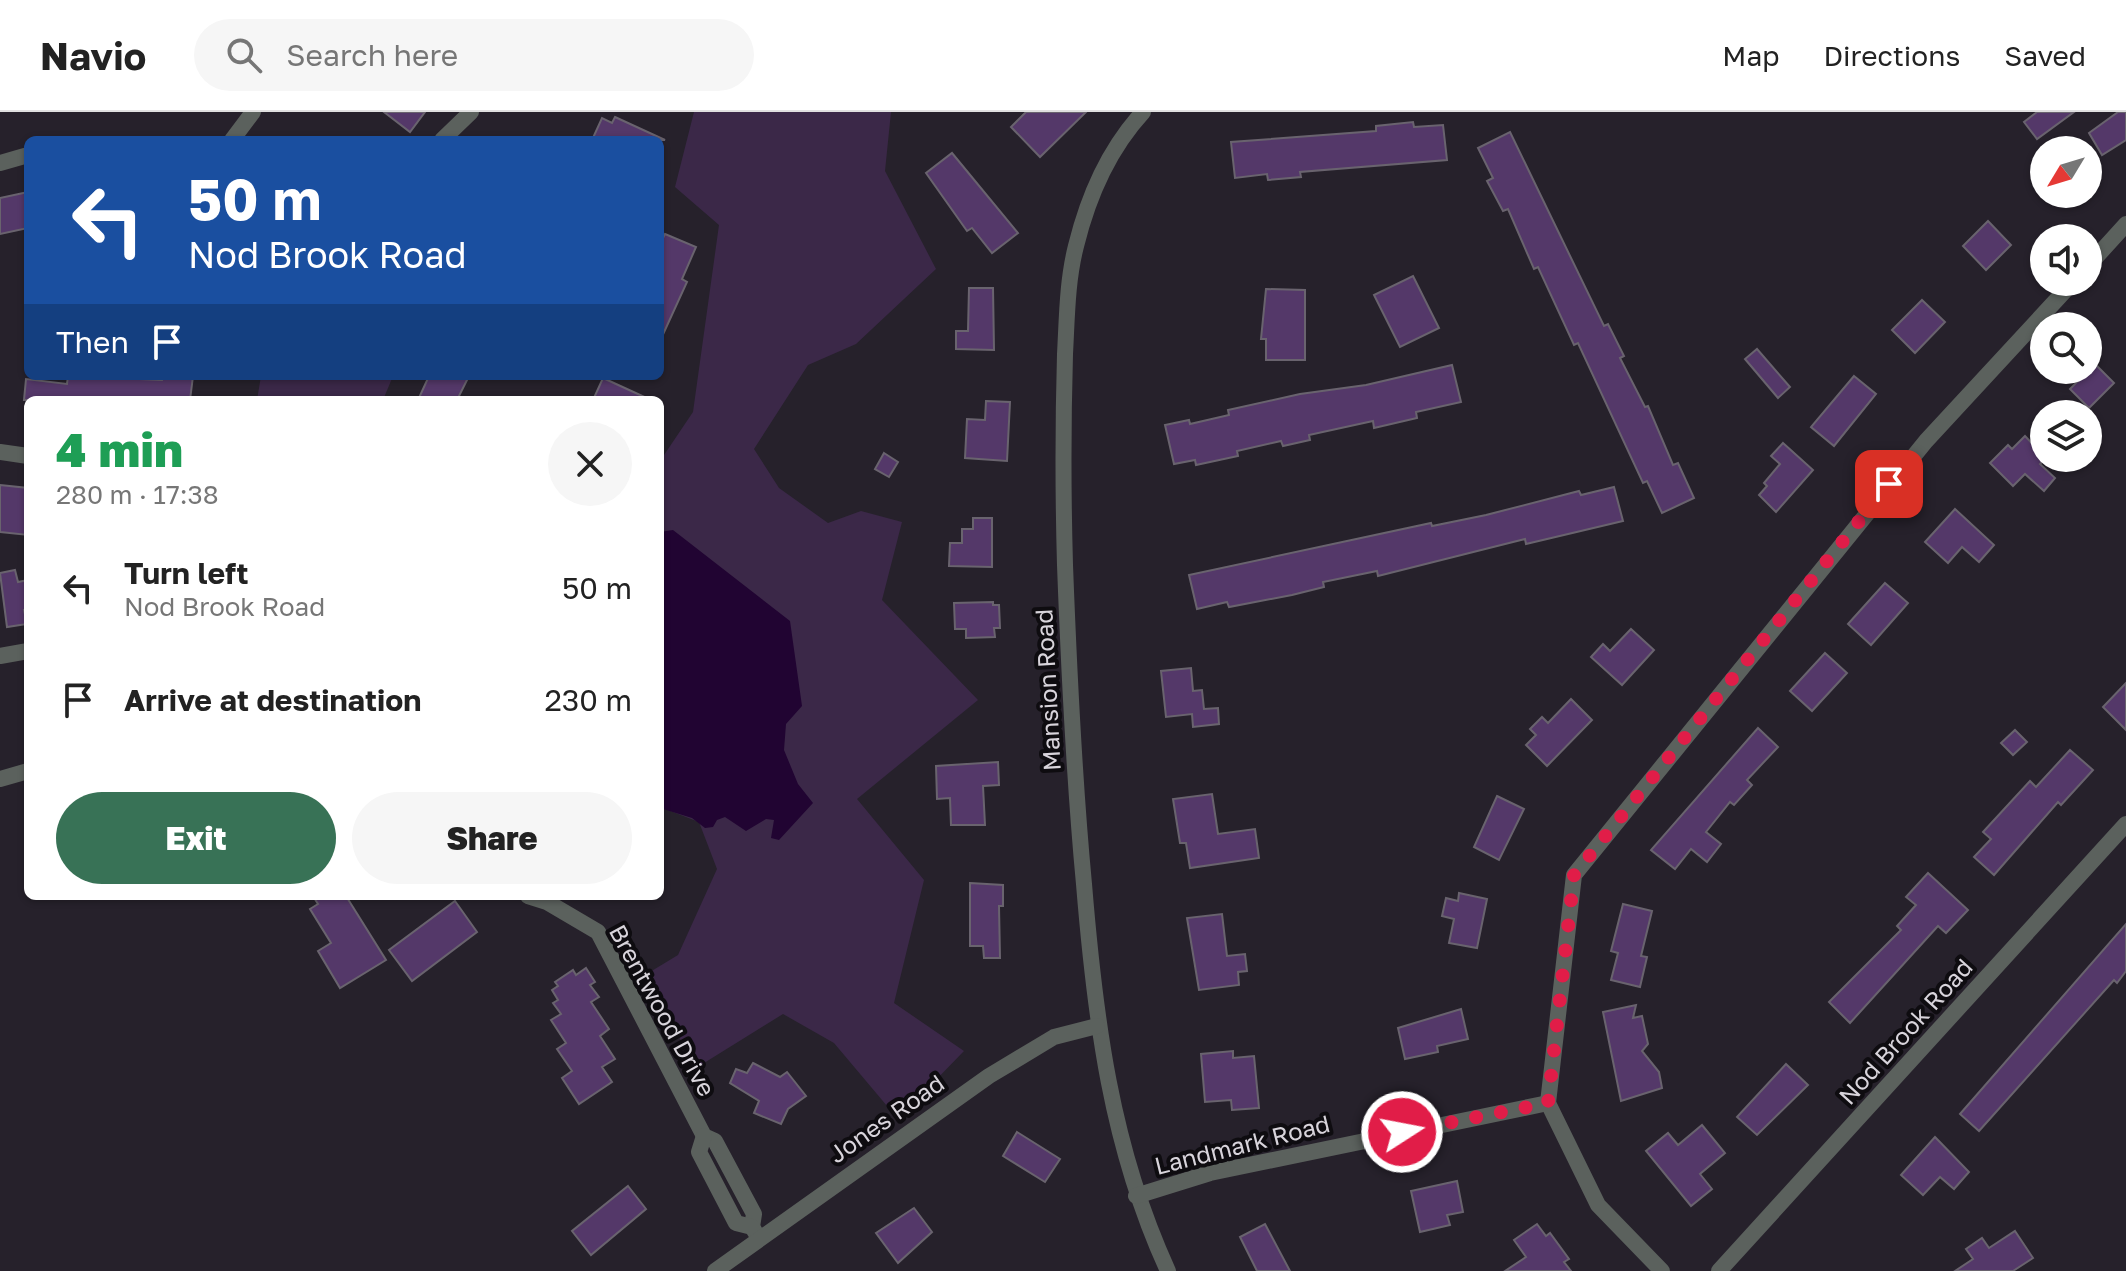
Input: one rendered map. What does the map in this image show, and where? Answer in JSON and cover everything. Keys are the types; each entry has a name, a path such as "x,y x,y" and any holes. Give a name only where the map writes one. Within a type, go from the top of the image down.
{"street":[{"path":"235,136 253,112"},
{"path":"446,136 471,112"},
{"name":"Mansion Road","path":"1143,112 1109,160 1096,186 1075,248 1067,309 1064,484 1070,696 1097,1026 1105,1079 1136,1196 1168,1271"},
{"path":"0,163 24,156"},
{"path":"2102,251 2126,224"},
{"path":"1662,1271 1598,1205 1548,1103 1574,875 1926,441 2060,296"},
{"path":"0,452 24,455"},
{"path":"0,656 24,652"},
{"path":"0,779 24,772"},
{"name":"Nod Brook Road","path":"1719,1271 2126,824"},
{"name":"Brentwood Drive","path":"541,900 598,932 704,1136 699,1152 736,1223 756,1232"},
{"name":"Jones Road","path":"715,1271 756,1232 1025,1053 1054,1037 1097,1026"},
{"name":"Landmark Road","path":"1136,1196 1210,1173 1548,1103"}],"shaded area":[{"path":"694,112 891,112 885,171 936,269 856,344 808,365 754,449 779,488 828,523 861,511 902,522 882,600 978,700 857,799 924,880 894,1003 964,1051 898,1119 834,1043 783,1014 696,1068 645,975 678,955 717,869 699,822 664,809 664,455 693,412 719,225 675,187"},
{"path":"260,380 391,380 385,396 258,396"},
{"path":"673,530 790,621 802,706 786,724 784,750 798,784 813,803 779,840 771,838 774,820 766,819 746,831 725,817 717,820 713,827 705,828 692,818 664,809 664,531"}],"building":[{"path":"384,112 425,112 410,132"},
{"path":"1026,112 1086,112 1040,157 1011,127"},
{"path":"2037,112 2074,112 2041,136 2035,136 2024,122"},
{"path":"2118,112 2126,112 2126,140 2102,155 2102,136 2091,136 2089,133"},
{"path":"615,117 656,136 594,136 602,118 612,123"},
{"path":"1413,122 1414,127 1443,125 1447,160 1300,172 1301,177 1268,180 1267,174 1235,178 1231,142 1376,131 1376,126"},
{"path":"1510,132 1604,326 1608,324 1624,356 1620,358 1645,407 1648,406 1673,465 1678,463 1694,498 1662,513 1647,481 1643,483 1578,343 1574,345 1538,267 1534,269 1508,209 1503,211 1487,181 1493,178 1478,148"},
{"path":"952,153 1018,233 992,253 972,228 967,231 926,173"},
{"path":"24,193 24,229 0,234 0,198"},
{"path":"1988,221 2011,245 1986,270 1963,246"},
{"path":"664,236 696,247 682,279 687,282 664,332"},
{"path":"1413,276 1439,328 1400,347 1374,295"},
{"path":"969,288 993,288 994,350 956,349 956,331 968,331"},
{"path":"1266,289 1305,290 1305,360 1266,360 1266,339 1261,339"},
{"path":"1922,300 1945,322 1915,353 1892,330"},
{"path":"1757,349 1790,387 1778,398 1745,359"},
{"path":"1452,365 1461,402 1416,412 1417,418 1374,428 1373,421 1309,435 1310,440 1283,446 1281,441 1237,451 1238,456 1196,465 1195,460 1174,464 1165,425 1189,420 1190,424 1229,415 1228,410 1300,394 1366,385"},
{"path":"2102,371 2114,383 2097,400 2081,400 2070,389 2075,384 2102,384"},
{"path":"1854,376 1876,394 1834,446 1811,427"},
{"path":"26,380 67,384 68,380 192,380 190,396 24,396"},
{"path":"427,380 467,380 459,396 420,396"},
{"path":"602,380 607,380 642,396 595,396"},
{"path":"986,401 1010,402 1007,461 965,458 967,419 985,420"},
{"path":"2025,436 2030,441 2030,472 2049,472 2055,478 2044,491 2025,474 2013,486 1990,463 2008,445 2012,449"},
{"path":"1783,443 1813,470 1776,512 1759,495 1767,486 1764,483 1780,464 1771,456"},
{"path":"884,453 898,462 889,477 875,469"},
{"path":"0,485 24,488 24,535 0,532"},
{"path":"1614,487 1623,521 1526,544 1525,539 1378,576 1377,571 1323,582 1324,587 1292,595 1229,607 1227,602 1197,609 1189,575 1431,523 1432,526 1486,515 1579,491 1581,495"},
{"path":"1955,509 1994,545 1979,562 1962,547 1948,563 1925,542"},
{"path":"973,518 992,518 992,567 949,566 950,543 962,543 962,529 973,529"},
{"path":"15,570 18,582 24,581 24,624 7,627 0,573"},
{"path":"1885,583 1908,603 1871,645 1848,624"},
{"path":"993,602 993,605 999,605 1000,628 994,628 995,637 966,638 966,629 955,629 954,603"},
{"path":"1631,629 1654,650 1622,685 1591,657 1603,644 1610,651"},
{"path":"1825,653 1847,673 1812,711 1790,691"},
{"path":"1191,668 1193,691 1202,690 1204,709 1218,708 1219,724 1193,727 1192,714 1166,717 1161,671"},
{"path":"2126,683 2126,730 2103,707"},
{"path":"1571,699 1592,720 1547,766 1526,745 1536,735 1530,729 1542,717 1548,723"},
{"path":"1758,728 1778,747 1747,780 1752,785 1734,805 1730,802 1706,832 1721,844 1707,862 1691,849 1675,869 1651,850"},
{"path":"2015,730 2027,742 2013,755 2001,743"},
{"path":"2070,750 2093,770 2061,805 2058,802 1994,875 1974,857 1991,839 1983,832 2030,781 2036,787"},
{"path":"998,762 999,785 983,786 985,825 951,825 950,798 937,799 936,766"},
{"path":"1212,794 1218,834 1255,829 1259,858 1190,868 1186,843 1180,843 1173,799"},
{"path":"1497,796 1524,809 1499,860 1474,847"},
{"path":"1928,873 1968,910 1946,933 1938,926 1850,1023 1829,1002 1901,930 1897,926 1916,905 1906,897"},
{"path":"970,883 1003,885 1003,906 999,906 1000,958 984,958 983,946 970,946"},
{"path":"1459,893 1487,899 1477,948 1449,943 1454,919 1442,916 1446,898 1458,901"},
{"path":"316,900 348,900 386,960 340,988 318,951 331,943 310,909 318,904"},
{"path":"455,901 477,932 412,981 389,950"},
{"path":"1623,904 1652,911 1641,956 1647,957 1640,987 1611,980 1618,953 1611,951"},
{"path":"1222,914 1227,956 1245,954 1247,971 1238,972 1239,985 1199,990 1187,918"},
{"path":"2126,924 2126,971 2117,983 2114,980 1979,1131 1960,1114"},
{"path":"586,968 595,982 590,985 599,997 591,1002 609,1029 600,1036 615,1059 602,1067 612,1082 579,1104 562,1078 572,1071 557,1049 566,1043 551,1020 561,1014 553,1003 558,1000 552,990 558,986 555,982 573,970 576,975"},
{"path":"1636,1005 1633,1018 1642,1016 1648,1044 1642,1051 1659,1072 1662,1088 1621,1101 1603,1012"},
{"path":"1461,1009 1468,1039 1437,1046 1438,1052 1405,1059 1398,1028"},
{"path":"1233,1051 1233,1058 1254,1056 1259,1108 1232,1110 1231,1100 1205,1102 1201,1054"},
{"path":"753,1063 780,1077 787,1072 806,1096 788,1109 781,1124 754,1113 759,1101 730,1083 736,1069 747,1073"},
{"path":"1786,1064 1808,1085 1757,1135 1737,1117"},
{"path":"1702,1125 1725,1153 1700,1174 1712,1189 1691,1206 1646,1151 1668,1133 1678,1145"},
{"path":"1017,1132 1060,1159 1045,1182 1003,1156"},
{"path":"1935,1137 1969,1172 1954,1189 1940,1177 1923,1195 1901,1175"},
{"path":"1457,1181 1463,1212 1447,1215 1450,1225 1420,1232 1411,1191"},
{"path":"628,1186 646,1209 591,1255 572,1231"},
{"path":"914,1208 932,1232 898,1263 876,1233"},
{"path":"1265,1224 1290,1271 1257,1271 1240,1237"},
{"path":"1537,1224 1546,1236 1550,1233 1569,1259 1564,1262 1571,1271 1505,1271 1526,1257 1514,1240"},
{"path":"2015,1231 2033,1258 2013,1271 1955,1271 1973,1259 1966,1249 1982,1238 1989,1248"}],"route":[{"path":"1402,1132 1548,1103 1574,875 1889,484"}]}
